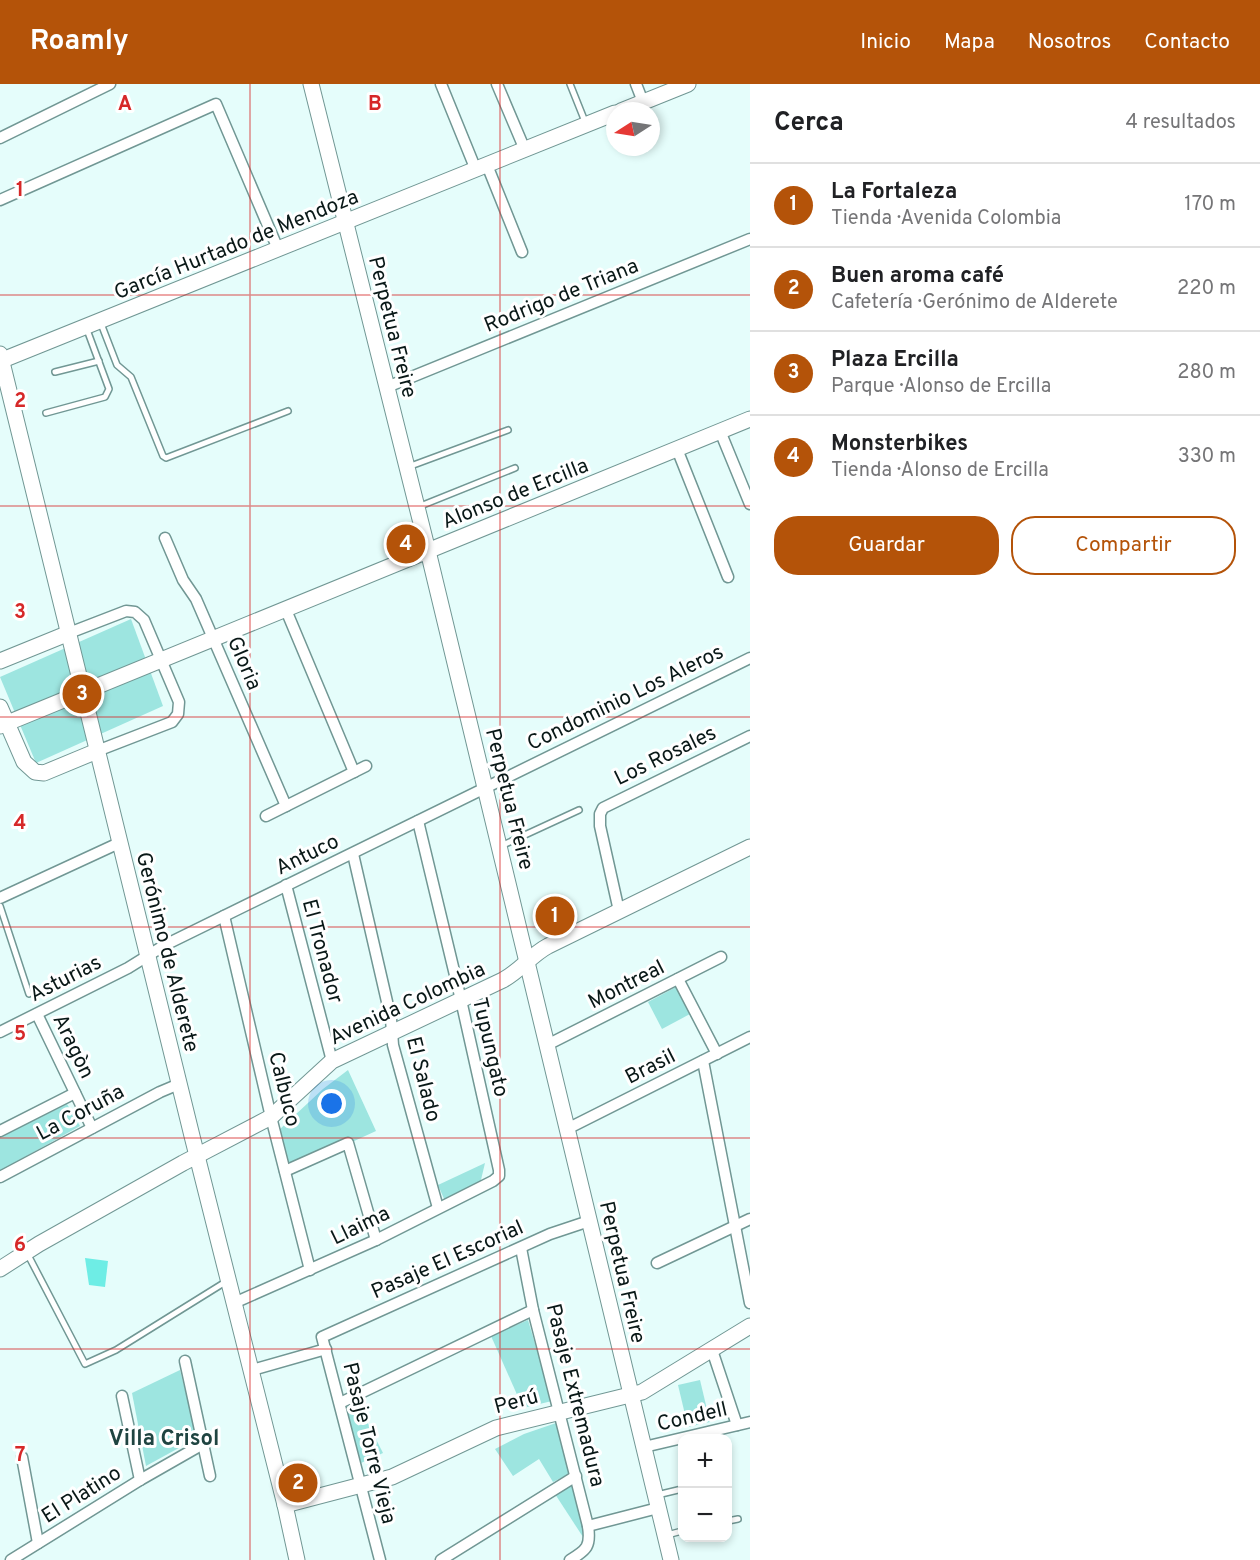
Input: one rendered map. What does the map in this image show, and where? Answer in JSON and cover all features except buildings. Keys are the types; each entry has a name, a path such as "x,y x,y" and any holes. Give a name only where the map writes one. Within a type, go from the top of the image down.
{"street":[{"path":"0,138 110,84"},
{"name":"Perpetua Freire","path":"311,84 500,846 671,1560"},
{"path":"441,84 522,252"},
{"path":"497,84 525,150"},
{"path":"636,84 643,102 688,84"},
{"path":"0,200 216,104 278,249"},
{"name":"García Hurtado de Mendoza","path":"1,358 93,324 606,117"},
{"name":"Rodrigo de Triana","path":"387,387 750,239"},
{"name":"Gerónimo de Alderete","path":"1,358 196,1156 285,1505 294,1559"},
{"name":"Alonso de Ercilla","path":"4,724 750,419"},
{"path":"720,431 750,504"},
{"path":"677,449 728,577"},
{"name":"Gloria","path":"165,538 183,580 196,599 286,806"},
{"path":"286,610 354,772"},
{"path":"0,661 126,611 135,612 144,620 180,708 176,718 168,724 44,773 35,772 24,762 4,724 0,706"},
{"name":"Condominio Los Aleros","path":"485,787 750,658"},
{"name":"Los Rosales","path":"619,911 600,826 600,814 608,804 750,736"},
{"path":"266,816 366,766"},
{"name":"Antuco","path":"147,957 165,945 485,787"},
{"name":"Tupungato","path":"418,821 461,1000 499,1170 498,1176"},
{"path":"0,898 119,843"},
{"name":"Avenida Colombia","path":"0,1269 196,1156 271,1117 333,1060 509,977 541,950 750,847"},
{"name":"El Salado","path":"353,854 391,1018 393,1045 438,1208"},
{"name":"El Tronador","path":"286,885 333,1060"},
{"name":"Calbuco","path":"224,916 310,1270"},
{"name":"Asturias","path":"0,1032 147,957"},
{"name":"Montreal","path":"548,1045 721,957"},
{"path":"678,979 717,1054"},
{"name":"Aragòn","path":"36,1014 92,1128"},
{"name":"Brasil","path":"567,1129 750,1037"},
{"path":"704,1061 750,1303"},
{"name":"La Coruña","path":"0,1177 179,1084"},
{"path":"0,1131 75,1093"},
{"path":"285,1171 348,1143 376,1240"},
{"name":"Llaima","path":"234,1303 376,1240 494,1181 498,1176"},
{"path":"657,1263 750,1219"},
{"name":"Pasaje El Escorial","path":"322,1336 550,1234 589,1221"},
{"name":"Pasaje Extremadura","path":"521,1248 533,1310 588,1526 590,1539 585,1551 570,1560"},
{"path":"340,1403 533,1310"},
{"name":"Perú","path":"285,1505 411,1470 488,1430 646,1390 750,1326"},
{"name":"Pasaje Torre Vieja","path":"322,1336 380,1560"},
{"path":"252,1370 326,1349"},
{"path":"712,1350 737,1425"},
{"path":"185,1361 210,1476"},
{"path":"122,1396 140,1480"},
{"name":"Condell","path":"644,1447 750,1422"},
{"name":"El Platino","path":"11,1560 203,1443"},
{"path":"22,1457 38,1543"},
{"path":"441,1560 576,1476"},
{"path":"588,1526 657,1502"}],"lane":[{"path":"570,84 586,125"},
{"path":"46,414 105,397 109,388 99,361 93,324"},
{"path":"93,324 117,365 132,379 163,456 166,458 288,411"},
{"path":"55,372 99,361"},
{"path":"407,468 508,430"},
{"path":"417,507 514,468"},
{"path":"500,846 579,810"},
{"path":"0,906 29,994"},
{"path":"26,1252 84,1364 116,1350 228,1280"},
{"path":"657,1502 678,1491"},
{"path":"732,1520 738,1519"},
{"path":"665,1535 678,1533"}],"shaded area":[{"path":"131,619 163,706 36,763 0,677"},
{"path":"676,987 690,1014 662,1029 648,1002"},
{"path":"348,1070 376,1131 352,1142 350,1137 288,1165 279,1130 323,1089"},
{"path":"67,1104 80,1126 0,1171 0,1137"},
{"path":"485,1163 480,1184 445,1201 438,1185"},
{"path":"85,1258 108,1261 105,1287 89,1285"},
{"path":"528,1320 552,1401 523,1408 491,1336"},
{"path":"180,1370 197,1438 146,1466 132,1393"},
{"path":"700,1380 710,1422 688,1427 678,1385"},
{"path":"357,1402 383,1453 361,1463 358,1459 346,1407"},
{"path":"556,1423 571,1473 553,1482 539,1459 513,1476 495,1449 524,1434"},
{"path":"574,1483 586,1529 583,1537 555,1494"}],"place":[{"name":"Monsterbikes","path":"406,544"},
{"name":"Plaza Ercilla","path":"82,694"},
{"name":"La Fortaleza","path":"555,916"},
{"name":"Buen aroma café","path":"298,1483"}],"district":[{"name":"Villa Crisol","path":"164,1437"}]}
